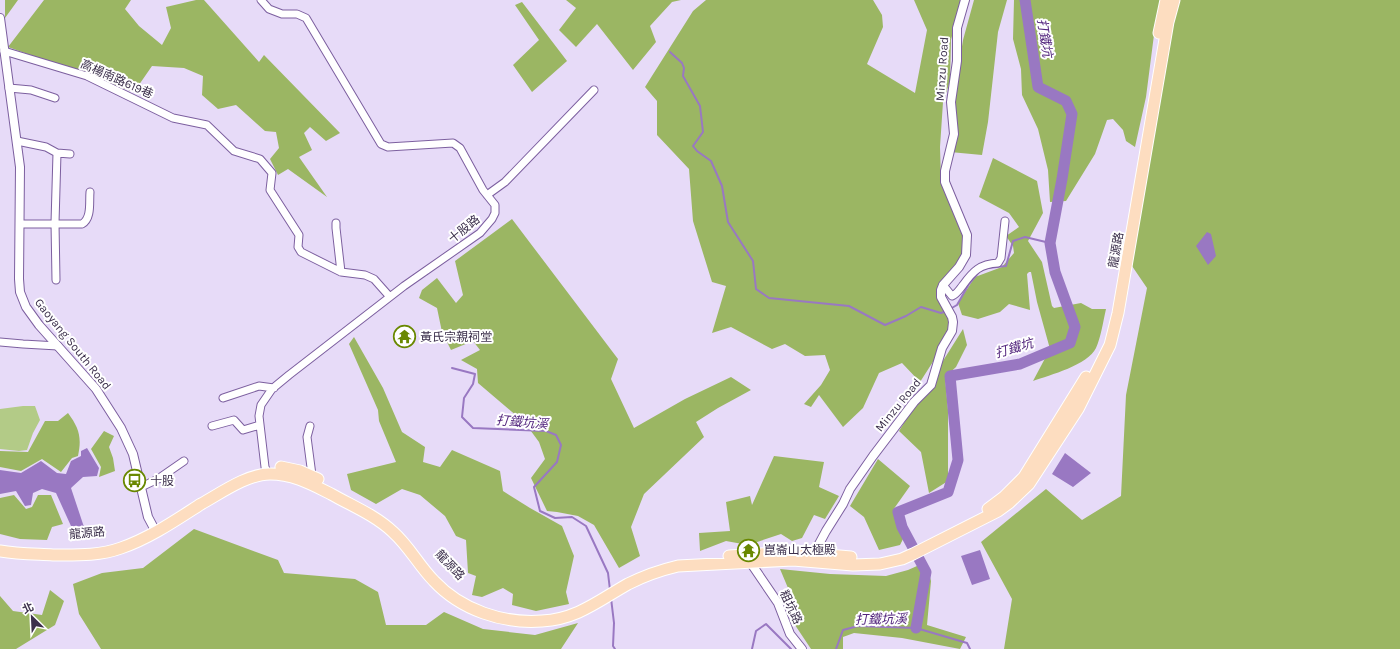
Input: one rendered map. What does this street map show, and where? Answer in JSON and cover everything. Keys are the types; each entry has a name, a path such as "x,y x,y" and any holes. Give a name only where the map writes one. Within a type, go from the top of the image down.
{"main road":[{"name":"龍源路","path":"1027,481 1092,367 1104,338 1112,309 1161,21 1166,0"},
{"name":"龍源路","path":"1027,481 1078,409 1110,345 1118,313 1167,30 1174,0"},
{"name":"龍源路","path":"267,471 289,468 312,476 371,507 390,520 408,537 447,585 479,604 522,615 540,615 558,613 573,608 610,591"},
{"path":"0,551 31,554 91,555 121,548 238,483 267,471 309,483 375,518 403,542 427,574 453,598 477,610 507,619 541,621 575,615 610,591 645,576 670,568 794,552 812,557 879,558 916,549 994,506 1014,489 1027,481"},
{"name":"龍源路","path":"0,544 32,547 91,548 119,542 154,529"}],"street":[{"name":"十股路","path":"261,0 269,9 282,14 297,14 306,18 381,144 388,147 453,143 460,148 487,196 494,205 496,212 480,233 390,297 274,388 266,396 261,406 259,416 267,471"},
{"name":"Minzu Road","path":"812,557 843,504 850,489 914,402 931,385 942,348 952,331 952,317 942,297 941,290 943,285 959,267 966,255 967,235 946,182 945,171 954,134 951,102 957,61 956,28 965,0"},
{"name":"Gaoyang South Road","path":"0,18 18,141 20,167 20,292 26,307 39,325 96,389 121,428 133,454 148,516 154,529"},
{"name":"高楊南路619巷","path":"4,51 87,76 173,118 207,125 234,151 260,159 272,173 270,190 299,235 298,247 301,252 341,272"},
{"path":"10,88 31,90 55,98"},
{"path":"487,196 505,182 594,90"},
{"path":"18,141 46,147 57,153 70,154"},
{"path":"56,280 55,224 57,153"},
{"path":"20,224 82,224 86,221 89,215 90,192"},
{"path":"943,285 952,296 956,294 971,274 980,266 988,263 998,263 1001,258 1005,221"},
{"path":"336,223 341,272 364,275 374,279 390,297"},
{"path":"0,342 58,346"},
{"path":"223,398 259,386 274,388"},
{"path":"212,426 234,420 244,430 260,425"},
{"path":"310,426 306,437 312,476"},
{"path":"141,487 158,479 184,461"},
{"name":"粗坑路","path":"748,558 778,603 790,634 802,649"}],"green space":[{"path":"5,0 18,0 5,18"},
{"path":"44,0 131,0 125,9 139,26 162,45 171,28 166,7 196,0 204,0 259,62 264,55 340,133 326,141 310,127 304,133 312,150 299,157 327,197 288,169 278,175 270,159 279,148 276,132 265,131 236,105 218,109 202,95 203,76 184,68 152,66 134,92 8,47"},
{"path":"566,0 681,0 672,2 650,26 656,42 633,70 597,24 576,47 559,30 576,8"},
{"path":"706,0 873,0 882,15 883,27 867,64 915,93 927,30 914,0 961,0 951,40 950,81 943,102 940,147 941,181 956,211 964,233 964,255 941,290 951,328 945,343 920,382 902,363 879,373 863,408 843,427 819,395 811,407 804,404 821,385 830,370 825,355 805,356 785,344 772,349 731,327 712,333 726,286 712,282 693,221 689,169 657,135 657,101 645,87 693,11"},
{"path":"974,0 1007,0 998,32 988,122 982,155 950,152 954,97 963,40"},
{"path":"1014,0 1162,0 1155,27 1146,97 1135,147 1126,141 1123,130 1113,119 1107,120 1095,154 1066,201 1050,202 1048,170 1038,129 1022,95 1021,69 1013,39"},
{"path":"1176,0 1400,0 1400,649 1004,649 1012,599 981,542 1046,489 1082,520 1121,496 1126,395 1147,288 1132,266 1173,5"},
{"path":"522,2 567,61 532,92 513,65 539,40 515,5"},
{"path":"993,158 1037,181 1043,213 1028,241 1042,262 1052,306 1054,308 1081,303 1092,309 1106,309 1099,339 1092,354 1068,369 1033,381 1050,349 1037,302 1031,272 1027,274 1030,310 1009,304 1000,312 978,319 962,315 958,303 975,277 1002,267 1014,253 1013,246 1006,236 1019,227 1009,213 979,197"},
{"path":"512,219 618,359 611,379 634,428 685,399 731,377 751,390 696,422 704,437 644,494 631,527 640,556 619,568 594,525 578,516 547,511 531,478 545,459 539,442 525,423 478,383 477,369 461,360 480,350 473,341 451,350 442,332 437,308 419,298 422,290 437,278 456,303 463,295 455,261"},
{"path":"963,329 967,345 956,367 945,377 948,410 948,481 929,493 921,452 899,431"},
{"path":"354,337 383,388 402,432 425,447 423,462 440,467 452,450 500,471 503,491 562,526 574,556 566,592 569,604 536,611 512,605 513,594 503,588 482,597 472,595 476,576 468,573 466,540 456,536 445,516 420,495 402,489 376,504 351,490 347,474 396,462 379,421 378,410 349,344"},
{"path":"35,406 40,420 33,433 27,450 19,451 0,449 0,409"},
{"path":"68,413 75,423 79,433 80,443 78,456 72,458 61,472 42,459 21,471 0,467 0,451 28,452 45,421 58,421"},
{"path":"104,431 114,436 109,447 113,458 115,471 99,477 101,467 91,449"},
{"path":"774,456 824,462 819,487 839,496 825,519 814,515 802,538 792,541 781,534 748,545 726,541 700,551 699,533 730,531 726,502 750,496 752,505"},
{"path":"878,459 910,486 893,510 903,539 900,545 879,550 864,517 850,506"},
{"path":"14,495 26,509 32,507 38,495 51,495 63,524 52,527 47,540 20,539 0,534 0,498"},
{"path":"194,529 278,560 284,573 355,579 378,592 386,625 426,625 444,612 483,629 535,635 578,623 561,649 101,649 79,614 73,584 102,573 143,568"},
{"path":"926,562 931,581 927,625 966,637 960,649 902,638 854,633 843,637 843,649 811,649 791,619 786,605 788,588 780,569 830,574 886,576 908,570"},
{"path":"50,590 64,601 55,625 16,649 0,649 0,596 13,611 42,615"}],"shaded area":[{"path":"1207,232 1211,234 1216,256 1208,265 1196,246"},
{"path":"87,448 99,468 97,476 83,477 71,488 84,527 71,526 56,493 42,489 33,493 31,505 25,506 16,491 0,494 0,470 21,473 41,461 57,473 66,474 71,461 81,456 81,451"},
{"path":"1065,453 1091,473 1073,487 1052,474"},
{"path":"980,550 990,579 972,585 961,556"}],"waterway":[{"name":"打鐵坑","path":"916,628 926,572 902,527 898,512 948,492 958,460 950,376 1020,364 1070,343 1075,327 1055,272 1050,243 1072,114 1066,101 1038,87 1025,0"},
{"path":"670,52 682,63 684,68 683,76 700,106 703,132 693,146 697,151 711,161 722,186 728,222 753,261 756,289 769,298 849,306 885,325 906,316 921,307 941,313 946,311"},
{"path":"988,268 1006,266 1013,241 1025,237 1050,243"},
{"path":"950,309 957,305 969,284 979,272"},
{"name":"打鐵坑溪","path":"452,368 475,374 473,384 464,398 462,417 473,428 546,431 556,435 561,445 557,462 534,487 540,511 555,518 572,517 586,526 608,573 610,590"},
{"name":"打鐵坑溪","path":"611,598 614,623 613,646 615,649"},
{"name":"打鐵坑溪","path":"752,649 756,631 766,624 791,649"},
{"name":"打鐵坑溪","path":"836,649 843,630 858,626 916,628 967,643 970,649"}],"place":[{"name":"黃氏宗親祠堂","path":"404,337"},
{"name":"十股","path":"134,481"},
{"name":"崑崙山太極殿","path":"748,550"}]}
